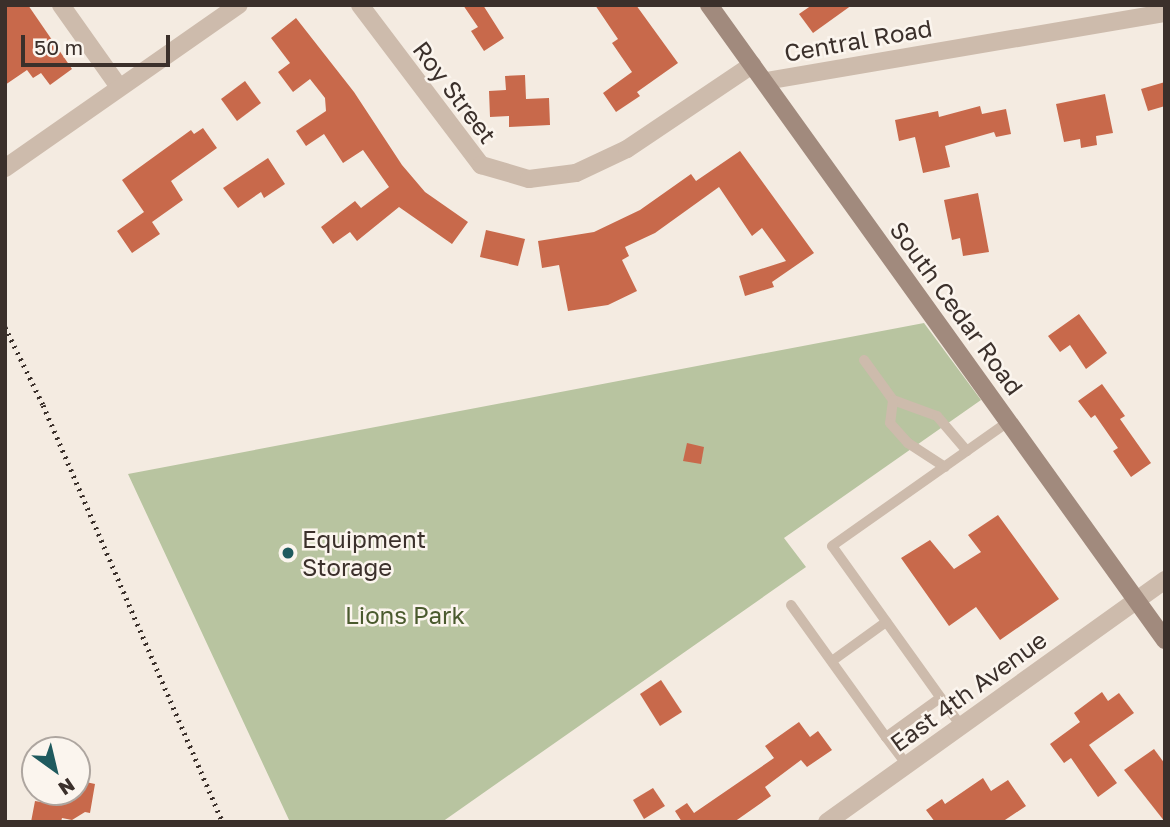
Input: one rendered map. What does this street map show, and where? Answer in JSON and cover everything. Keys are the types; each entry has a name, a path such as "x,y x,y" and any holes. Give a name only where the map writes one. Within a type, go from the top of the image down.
{"main road":[{"name":"South Cedar Road","path":"709,5 1165,640"}],"street":[{"path":"61,5 119,87"},
{"path":"5,168 239,5"},
{"name":"Roy Street","path":"360,5 481,165 528,179 576,173 627,149 752,65"},
{"name":"Central Road","path":"766,81 1165,13"},
{"name":"East 4th Avenue","path":"827,822 1165,580"}],"lane":[{"path":"864,360 893,400 937,416 967,451"},
{"path":"893,400 890,423 908,443 945,467"},
{"path":"961,726 832,546 1008,422"},
{"path":"791,605 907,765"},
{"path":"832,661 886,622"},
{"path":"886,737 940,698"}],"green space":[{"name":"Lions Park","path":"924,323 981,400 784,538 806,567 442,822 290,822 128,474"}],"building":[{"path":"5,5 28,5 72,69 50,85 41,73 33,78 27,70 5,85"},
{"path":"463,5 483,5 504,38 484,51 471,31 478,27"},
{"path":"595,5 636,5 678,63 637,92 640,96 616,112 603,93 632,72 612,43 618,39"},
{"path":"812,5 852,5 813,33 799,14"},
{"path":"296,18 354,92 402,165 425,192 468,222 452,244 399,207 357,241 350,232 333,244 321,227 355,201 361,208 389,187 363,150 343,163 324,134 306,146 296,131 326,111 325,98 310,79 293,92 278,72 290,63 271,38"},
{"path":"525,75 526,99 549,98 550,125 509,127 509,116 490,117 489,91 506,90 505,76"},
{"path":"245,81 261,103 237,121 221,99"},
{"path":"1165,82 1165,106 1148,111 1141,89"},
{"path":"1105,94 1113,133 1096,136 1097,145 1081,148 1080,139 1064,142 1056,104"},
{"path":"980,106 982,114 1006,109 1011,134 996,137 994,132 945,146 950,167 923,173 915,137 899,141 895,120 938,111 939,117"},
{"path":"203,128 217,148 171,181 183,200 152,222 160,234 132,253 117,231 144,212 122,180 191,130 194,134"},
{"path":"740,151 814,253 772,282 774,287 745,296 739,276 786,261 762,228 752,236 719,187 655,233 625,247 629,256 622,260 637,291 608,305 568,311 559,265 542,268 538,241 594,232 640,210 691,174 696,181"},
{"path":"268,158 285,184 264,198 261,192 238,208 223,188"},
{"path":"978,193 989,252 963,256 960,238 952,240 944,200"},
{"path":"486,230 525,239 518,266 480,257"},
{"path":"1079,314 1107,353 1086,369 1070,345 1060,352 1048,336"},
{"path":"1102,384 1125,416 1120,419 1151,463 1131,477 1113,451 1118,448 1095,415 1091,418 1078,401"},
{"path":"687,443 704,447 701,464 683,461"},
{"path":"998,515 1059,599 1000,640 976,607 949,626 901,558 930,540 954,569 981,552 968,535"},
{"path":"661,680 682,712 660,726 640,694"},
{"path":"1102,692 1108,701 1119,693 1134,713 1089,745 1117,783 1098,797 1071,758 1064,763 1050,744 1080,722 1074,713"},
{"path":"799,722 810,737 818,731 832,750 807,767 801,760 765,787 771,796 734,822 682,822 675,811 687,803 694,813 774,758 765,746"},
{"path":"1154,749 1165,764 1165,822 1124,770"},
{"path":"983,778 991,791 1008,780 1026,806 1002,822 935,822 926,810 942,799 945,804"},
{"path":"91,783 95,784 90,813 85,812 72,820 62,818 61,822 31,822 34,806 91,806"},
{"path":"653,788 665,806 644,819 633,800"}],"railway":[{"path":"5,327 43,405 223,822"}],"place":[{"name":"Equipment Storage","path":"288,553"}]}
